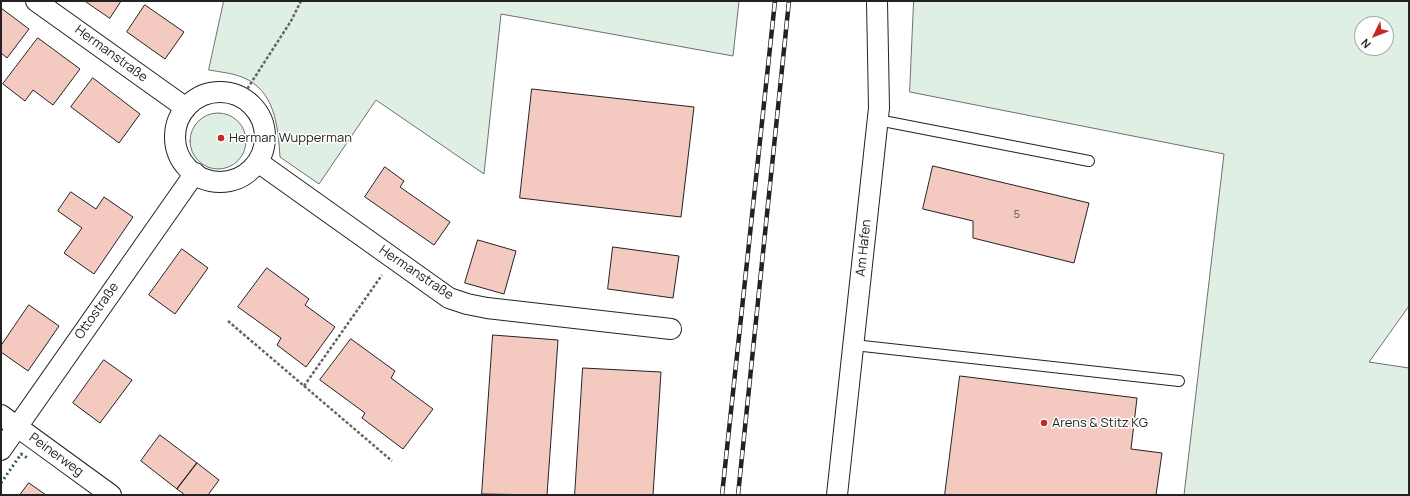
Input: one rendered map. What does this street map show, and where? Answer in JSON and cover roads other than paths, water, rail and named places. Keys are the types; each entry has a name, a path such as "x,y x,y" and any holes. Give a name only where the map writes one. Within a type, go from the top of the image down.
{"street":[{"name":"Hermanstraße","path":"36,1 186,108"},
{"name":"Am Hafen","path":"837,495 878,120 877,1"},
{"path":"212,93 230,93 242,97 254,106 262,119 265,133 264,148 258,162 248,172 236,179 222,182 208,180 195,173 184,163 177,150 175,135 178,121 186,108 195,99 212,93"},
{"name":"Hermanstraße","path":"258,162 449,298 467,304 671,329"},
{"name":"Ottostraße","path":"1,450 9,420 195,173"},
{"name":"Peinerweg","path":"9,420 111,495"}],"lane":[{"path":"878,120 1089,161"},
{"path":"854,345 1179,381"}],"railway":[{"path":"722,495 775,1"},
{"path":"738,495 789,1"}],"place":[{"name":"Herman Wupperman","path":"221,138"},
{"name":"Arens & Stitz KG","path":"1044,423"}]}
